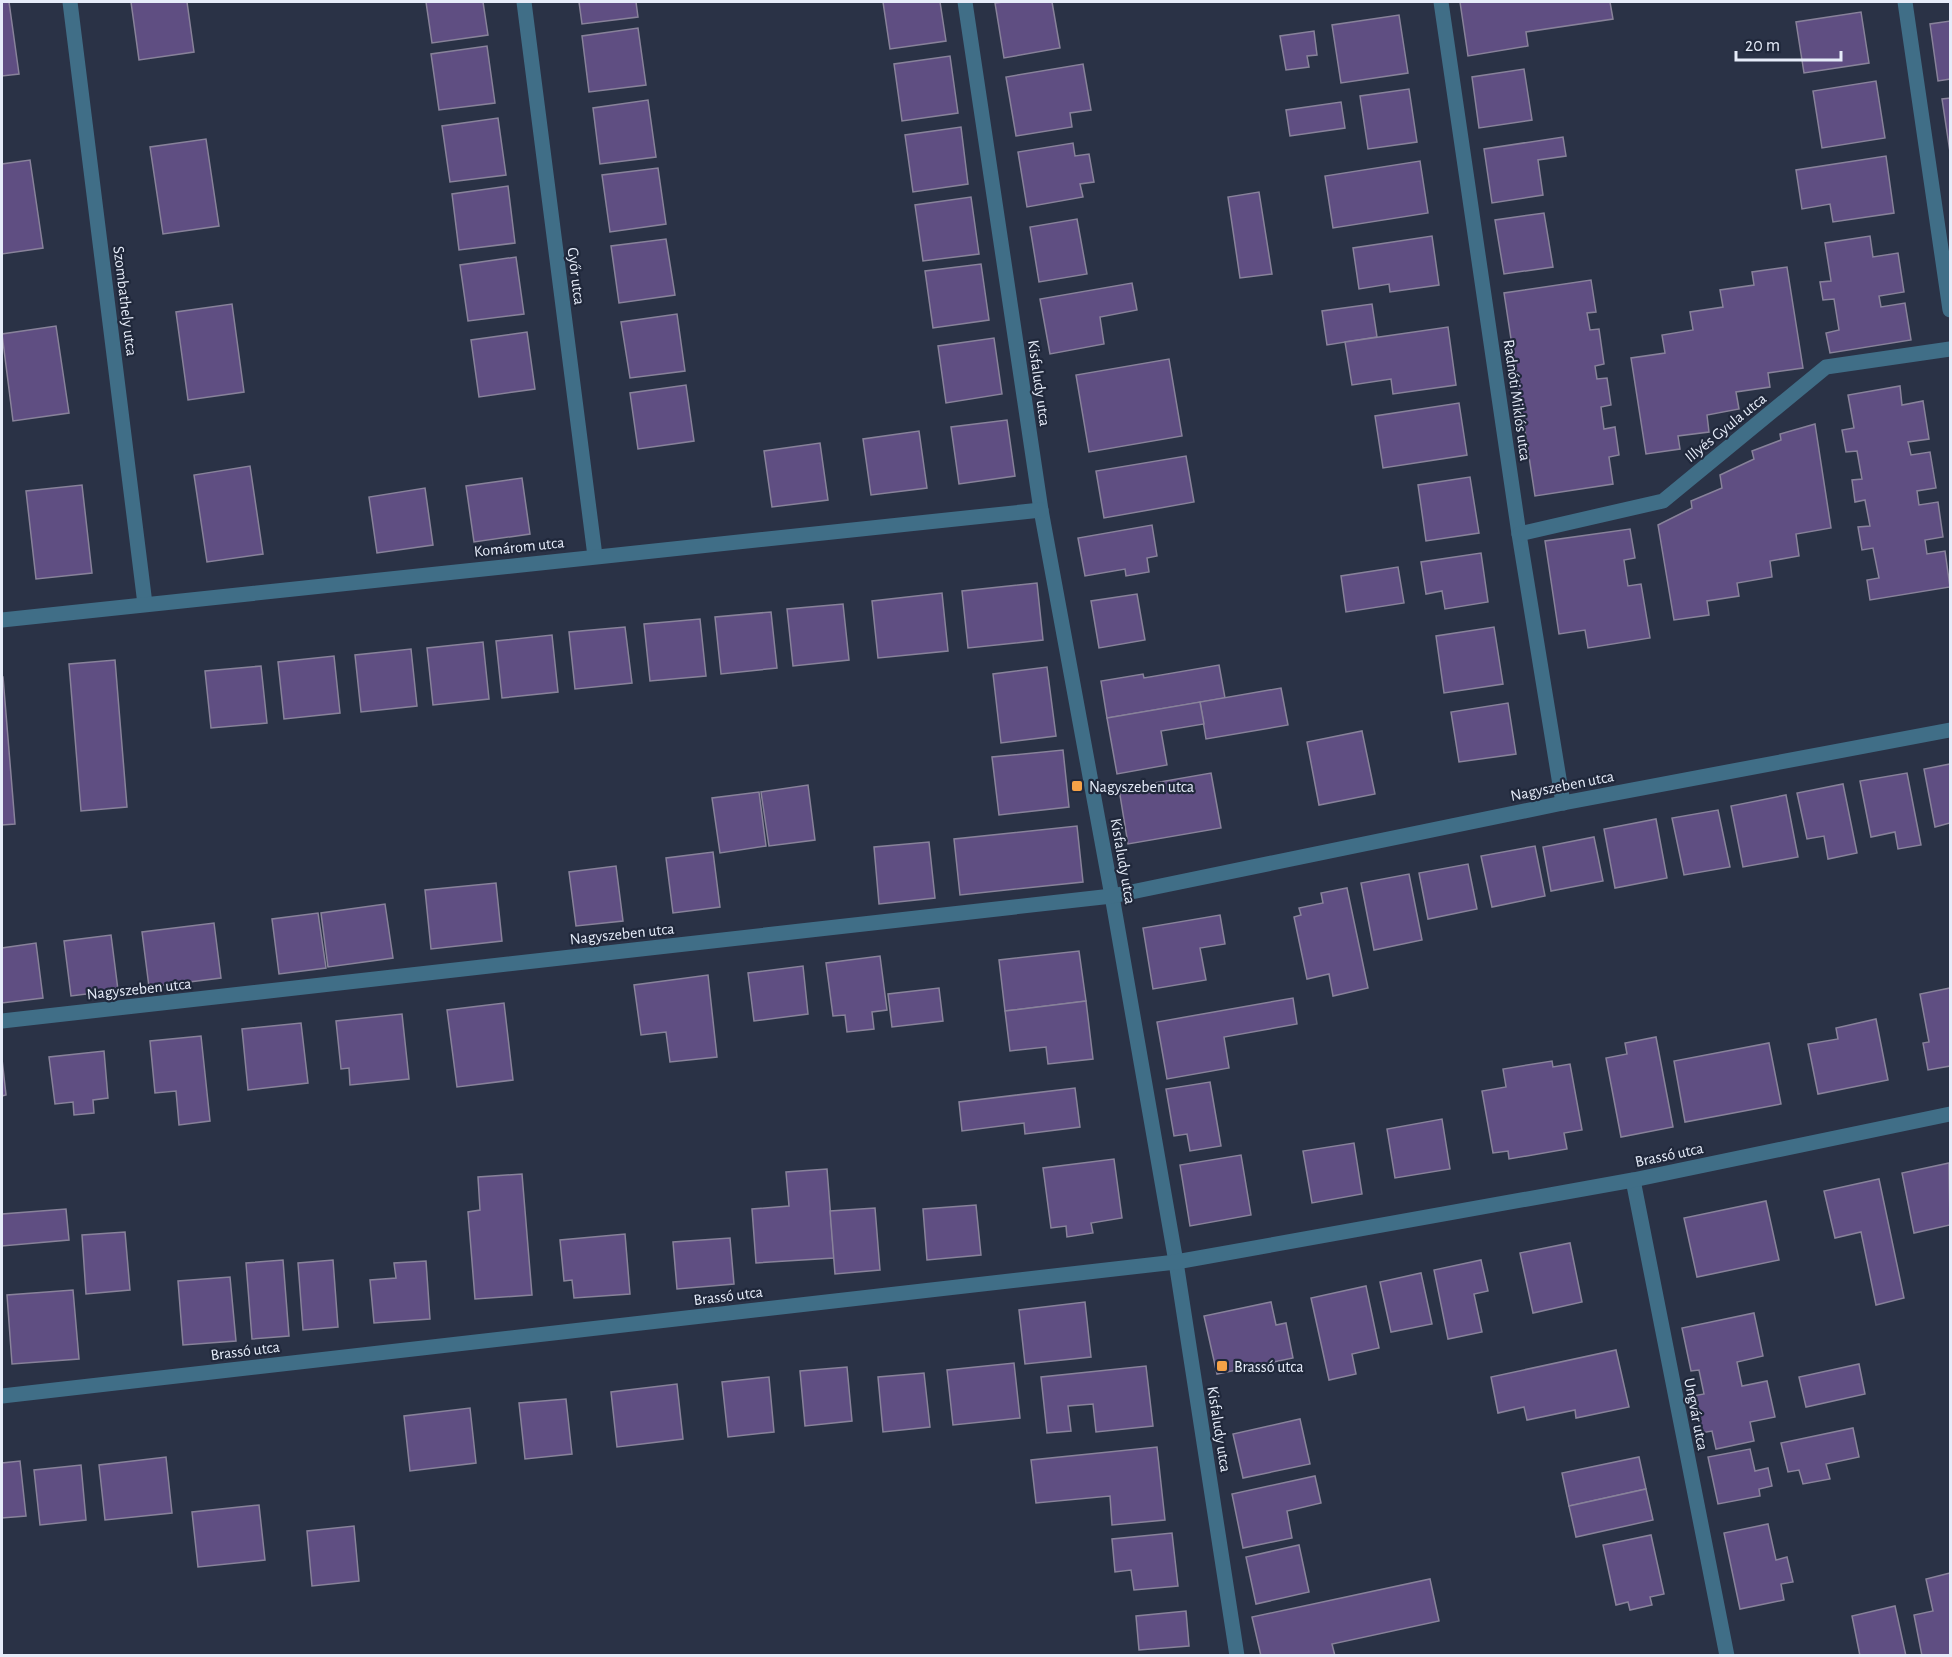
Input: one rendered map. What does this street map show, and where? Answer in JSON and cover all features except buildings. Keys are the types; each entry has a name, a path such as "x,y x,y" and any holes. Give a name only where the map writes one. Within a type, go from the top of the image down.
{"street":[{"name":"Szombathely utca","path":"70,2 145,604"},
{"name":"Győr utca","path":"524,2 595,556"},
{"name":"Kisfaludy utca","path":"965,2 1041,510 1176,1262 1237,1656"},
{"name":"Radnóti Miklós utca","path":"1441,2 1519,534 1563,803"},
{"path":"1905,2 1950,309"},
{"name":"Illyés Gyula utca","path":"1519,534 1663,501 1826,367 1950,349"},
{"name":"Komárom utca","path":"2,620 1041,510"},
{"name":"Nagyszeben utca","path":"2,1021 1112,896 1563,803 1950,730"},
{"name":"Brassó utca","path":"2,1396 1176,1262 1633,1180 1950,1114"},
{"name":"Ungvár utca","path":"1633,1180 1727,1656"}],"place":[{"name":"Nagyszeben utca","path":"1077,786"},
{"name":"Brassó utca","path":"1222,1366"}]}
